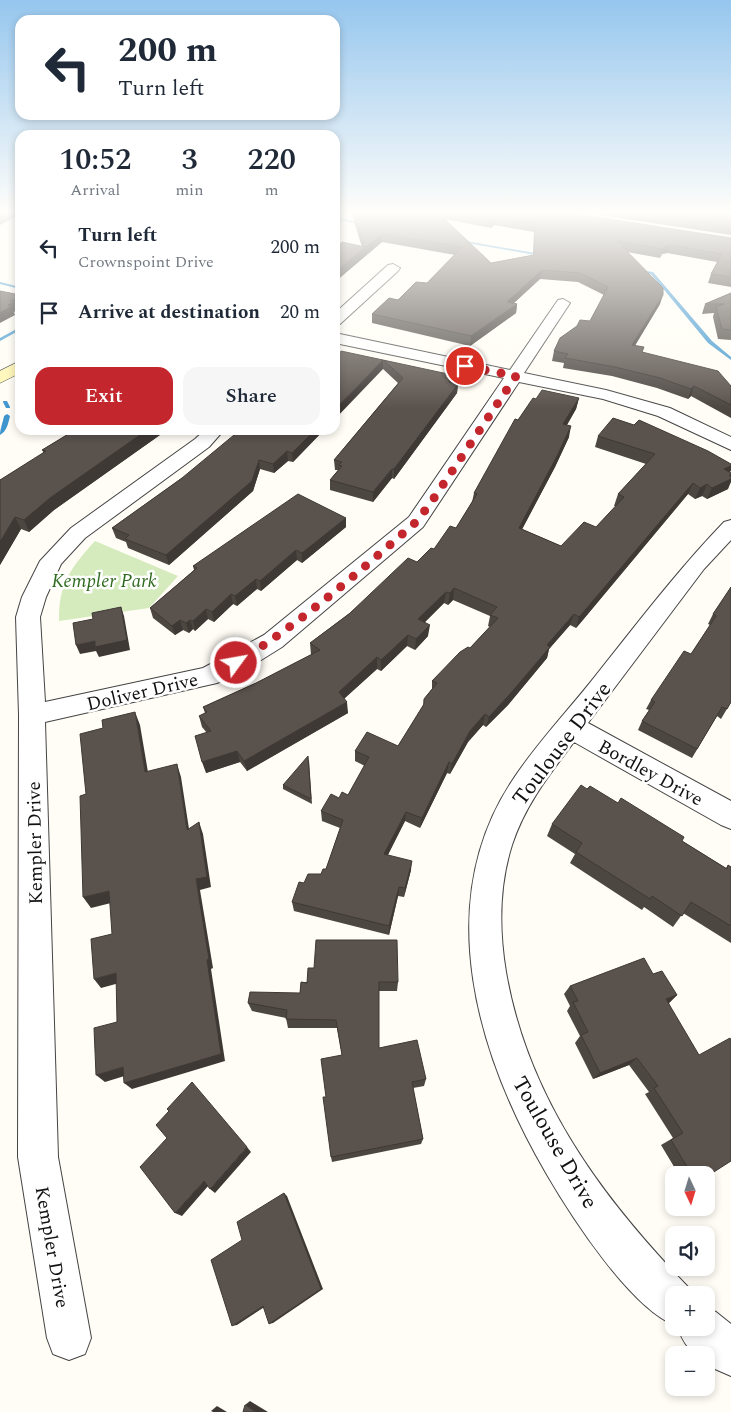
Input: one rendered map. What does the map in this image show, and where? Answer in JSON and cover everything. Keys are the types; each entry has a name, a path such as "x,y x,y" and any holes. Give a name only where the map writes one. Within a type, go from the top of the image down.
{"main road":[{"path":"0,378 15,369"}],"street":[{"path":"340,316 382,278"},
{"name":"Doliver Drive","path":"32,715 208,676 236,663 273,641 416,522 516,376 563,303"},
{"path":"340,339 606,395 664,412 731,444"},
{"name":"Kempler Drive","path":"69,1338 38,1157 32,715 28,617 34,597 51,561 78,533 209,435"},
{"name":"Toulouse Drive","path":"665,1294 629,1257 582,1195 543,1128 518,1076 495,1007 485,943 485,901 493,857 504,821 522,788 696,564 731,527"},
{"name":"Bordley Drive","path":"571,727 731,816"},
{"path":"710,1336 731,1353"}],"green space":[{"name":"Kempler Park","path":"95,541 178,576 149,608 59,621 61,597 68,577 79,559"}],"building":[{"path":"432,278 533,278 507,302 517,304 471,336 372,314 389,298 398,300 416,282 427,283"},
{"path":"590,278 653,278 663,288 663,295 632,345 644,347 642,352 718,371 731,386 731,405 694,386 691,389 660,378 565,358 568,354 554,351 560,338 577,326 580,320 590,321 608,287"},
{"path":"0,291 15,294 15,298 10,301 14,302 8,305 12,306 0,313"},
{"path":"731,293 731,330 722,329 716,307 724,304 705,304"},
{"path":"341,351 383,360 340,404"},
{"path":"383,360 448,374 445,377 451,378 449,382 458,384 394,469 373,492 330,480 342,466 339,465 342,462 334,460 403,378"},
{"path":"542,390 579,398 563,424 571,426 519,528 561,546 584,522 596,527 624,497 618,494 655,454 598,436 613,418 634,425 639,420 708,451 731,464 731,466 724,469 731,473 729,475 731,479 712,488 707,484 700,488 693,483 579,617 574,614 547,645 550,647 510,694 489,717 485,714 470,731 452,764 449,762 422,818 406,812 384,854 412,861 405,888 399,887 389,926 292,902 299,882 304,883 308,874 321,874 323,869 326,869 343,820 321,811 331,794 339,798 342,792 348,795 369,757 355,751 367,732 398,746 424,704 424,699 437,683 432,681 460,652 468,647 470,648 498,618 490,615 497,607 454,588 450,593 446,592 418,619 430,625 416,639 408,635 381,660 377,657 339,692 347,702 244,761 237,751 202,762 195,736 211,731 199,716 207,712 203,707 256,683 320,650 310,643 349,614 408,558 417,562 431,548 434,549 450,526 456,528 477,494 474,493 515,419 518,420 533,398 536,399"},
{"path":"67,435 140,435 50,498 24,520 15,517 0,542 0,480 46,451 42,450"},
{"path":"234,435 310,435 292,453 287,451 273,464 259,460 252,481 166,555 125,539 129,535 112,528 182,478"},
{"path":"298,494 346,518 302,553 296,550 260,581 256,579 235,596 231,594 212,612 206,609 193,621 190,620 186,623 180,620 172,626 150,608 197,568 193,566"},
{"path":"731,587 731,702 727,709 722,707 697,749 642,721 655,702 651,700 684,651 691,654 716,616 713,614"},
{"path":"121,607 127,640 95,647 95,641 76,645 73,623 93,619 92,613"},
{"path":"135,712 145,772 177,764 187,830 199,822 207,877 196,879 209,959 207,960 221,1054 124,1083 123,1067 96,1075 94,1028 117,1022 116,973 94,979 91,939 112,934 109,891 83,897 80,796 86,794 80,734 103,728 102,720"},
{"path":"308,756 311,799 283,785"},
{"path":"581,785 587,789 590,786 618,803 621,798 684,837 682,841 727,869 728,865 731,867 731,926 691,902 682,916 652,896 650,899 576,852 582,843 552,824"},
{"path":"316,940 397,940 398,982 379,982 379,1048 417,1040 426,1079 412,1082 423,1139 331,1157 323,1097 326,1097 321,1059 342,1055 336,1020 286,1019 287,1010 248,1003 250,992 300,993 301,982 307,983 308,968 314,968"},
{"path":"644,958 653,974 662,971 677,995 666,999 699,1055 730,1038 731,1161 715,1171 715,1166 687,1166 671,1140 683,1133 654,1088 658,1086 637,1058 600,1073 581,1035 588,1032 573,1002 578,1001 570,986"},
{"path":"192,1082 247,1147 210,1189 204,1181 175,1213 140,1167 167,1138 156,1125 169,1111 167,1109"},
{"path":"284,1193 321,1289 269,1324 263,1306 232,1326 211,1260 242,1240 237,1222"},
{"path":"245,1405 256,1412 243,1412"}],"waterway":[{"path":"656,278 710,342 731,359"},
{"path":"0,283 15,287"},
{"path":"0,340 15,331"},
{"path":"5,402 8,407"},
{"path":"0,433 5,427 7,416"}],"route":[{"path":"236,663 273,641 302,618 416,522 430,504 516,376 465,366"}]}
